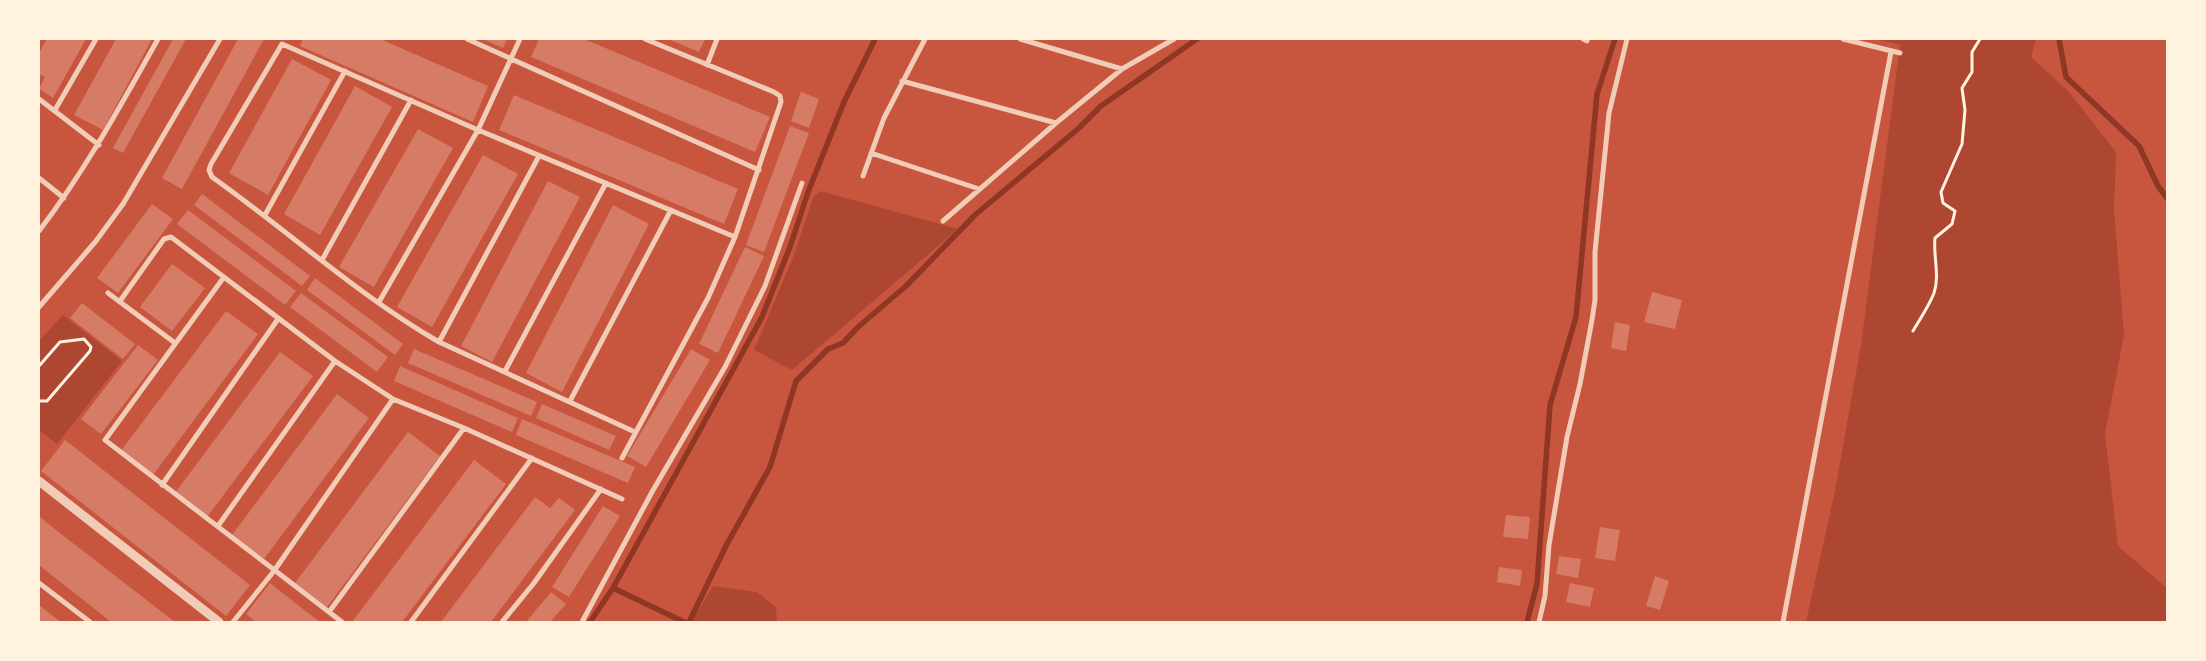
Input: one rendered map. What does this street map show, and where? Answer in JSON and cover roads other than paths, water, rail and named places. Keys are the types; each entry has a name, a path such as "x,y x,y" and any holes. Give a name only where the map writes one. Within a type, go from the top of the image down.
{"street":[{"path":"55,110 96,39"},
{"path":"39,231 64,198 99,145 158,39"},
{"path":"39,307 81,260 123,204 220,39"},
{"path":"467,39 759,170"},
{"path":"380,302 478,130 520,39"},
{"path":"622,458 708,298 735,237 781,102 780,96 774,92 645,39"},
{"path":"707,65 717,39"},
{"path":"864,176 884,118 925,39"},
{"path":"1020,39 1122,69"},
{"path":"943,221 1056,123 1122,69 1174,39"},
{"path":"1539,622 1545,596 1550,545 1567,437 1580,384 1592,320 1595,300 1596,242 1609,113 1627,39"},
{"path":"1843,39 1900,53"},
{"path":"635,432 440,342 408,324 322,260 266,215 212,177 209,170 211,164 282,44 539,156 735,237"},
{"path":"1783,622 1891,52"},
{"path":"266,215 345,71"},
{"path":"902,81 1056,123"},
{"path":"39,99 99,145"},
{"path":"322,260 411,100"},
{"path":"871,153 979,189"},
{"path":"440,342 539,156"},
{"path":"39,178 64,198"},
{"path":"505,371 606,183"},
{"path":"582,622 652,492 725,367 765,286 802,183"},
{"path":"570,401 670,210"},
{"path":"120,301 164,239 171,237 335,361 393,399 464,428 622,498"},
{"path":"224,277 105,440 342,622"},
{"path":"108,293 175,343"},
{"path":"162,484 278,318"},
{"path":"218,526 335,361"},
{"path":"232,622 274,571 393,399"},
{"path":"329,612 464,428"},
{"path":"411,622 532,458"},
{"path":"39,482 219,622"},
{"path":"502,622 534,583 601,489"},
{"path":"39,583 90,622"}],"waterway":[{"path":"613,588 762,317 790,247 808,192 844,102 875,39"},
{"path":"689,622 727,544 770,467 796,381 828,349 843,343 858,327 906,286 975,215 1079,128 1101,106 1197,39"},
{"path":"1527,622 1537,584 1550,405 1576,317 1597,94 1615,39"},
{"path":"2059,39 2066,77 2139,146 2158,186 2167,198"},
{"path":"590,622 613,588 684,622"}]}
